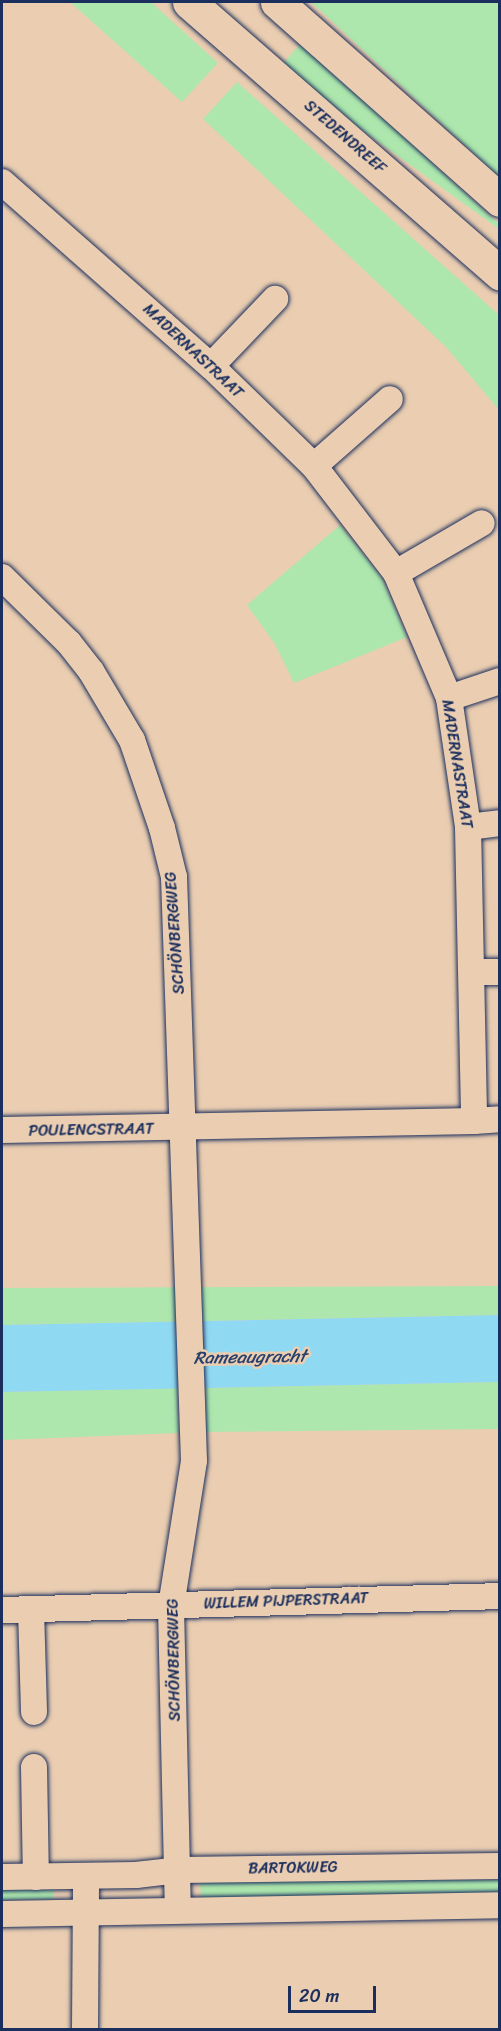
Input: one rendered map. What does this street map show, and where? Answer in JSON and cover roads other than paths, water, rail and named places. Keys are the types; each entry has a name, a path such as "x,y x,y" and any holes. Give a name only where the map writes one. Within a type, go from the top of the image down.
{"main road":[{"path":"277,2 500,200"},
{"name":"STEDENDREEF","path":"199,10 500,273"}],"street":[{"name":"MADERNASTRAAT","path":"2,182 210,366 314,466 396,573 449,698 468,827 473,972 474,1121"},
{"path":"210,366 275,299"},
{"path":"314,466 390,399"},
{"path":"396,573 482,523"},
{"name":"SCHÖNBERGWEG","path":"2,577 41,613 91,672 132,740 162,828 174,877 180,959 180,1129 194,1461 171,1607 179,1870 178,1909"},
{"path":"449,698 500,681"},
{"path":"468,827 500,823"},
{"path":"473,972 500,972"},
{"path":"180,1129 500,1119"},
{"name":"POULENCSTRAAT","path":"2,1131 180,1129"},
{"name":"WILLEM PIJPERSTRAAT","path":"2,1610 171,1607 310,1599 500,1596"},
{"path":"31,1610 34,1713"},
{"path":"34,1767 36,1877"},
{"name":"BARTOKWEG","path":"2,1877 86,1876 179,1870 500,1866"},
{"path":"85,2030 86,1876"},
{"path":"2,1914 87,1915 178,1909 500,1905"}],"water":[{"name":"Rameaugracht","path":"499,1315 499,1382 2,1392 2,1325"}]}
